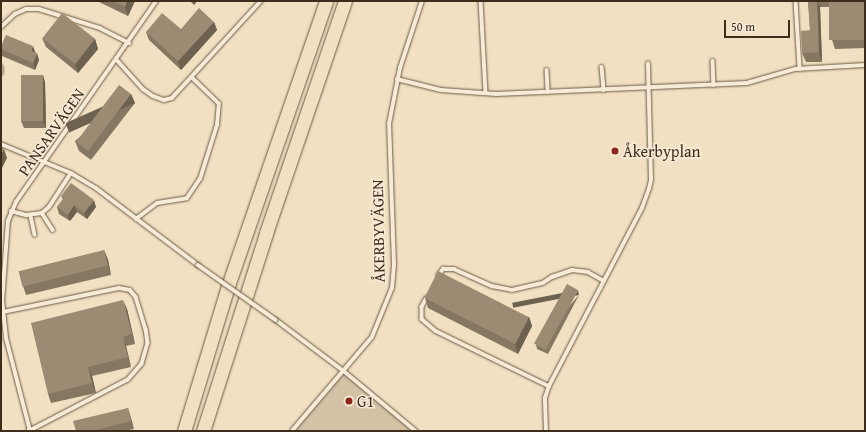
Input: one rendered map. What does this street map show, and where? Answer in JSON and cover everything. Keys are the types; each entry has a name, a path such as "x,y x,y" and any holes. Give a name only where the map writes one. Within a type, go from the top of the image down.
{"highway":[{"path":"184,431 229,283 326,1"},
{"path":"203,431 259,255 345,1"}],"lane":[{"name":"PANSARVÄGEN","path":"30,431 6,338 1,302 6,240 11,210 129,43 156,1"},
{"path":"117,60 143,89 164,100 178,93 261,1"},
{"name":"ÅKERBYVÄGEN","path":"292,431 372,337 392,288 394,239 389,124 397,79 422,1"},
{"path":"481,1 486,93"},
{"path":"796,1 800,69"},
{"path":"1,27 15,14 26,9 39,9 100,28 129,43"},
{"path":"713,61 714,85"},
{"path":"546,431 545,398 549,386 642,208 651,180 648,64"},
{"path":"397,79 441,90 486,93 548,92 757,82 800,69 865,65"},
{"path":"1,67 1,73"},
{"path":"602,67 604,90"},
{"path":"547,70 548,92"},
{"path":"136,219 158,203 187,198 200,179 217,125 219,104 192,78"},
{"path":"1,144 71,173 96,188 198,265 276,320 344,371 416,431"},
{"path":"11,210 31,216 42,213 49,207 71,173"},
{"path":"42,213 53,230"},
{"path":"31,216 35,235"},
{"path":"436,279 440,272 448,268 492,286 512,290 543,284 557,275 572,270 588,272 604,281"},
{"path":"3,312 119,288 130,290 136,297 146,329 148,343 142,364 128,380 30,431"},
{"path":"429,293 421,313 426,324 436,331 549,386"}],"shaded area":[{"name":"G1","path":"344,374 413,431 294,431"}],"building":[{"path":"113,1 127,1 125,7"},
{"path":"808,1 817,1 819,52 802,53 801,31 810,30"},
{"path":"829,1 864,1 864,40 829,40"},
{"path":"199,8 214,22 178,61 146,32 162,13 181,29"},
{"path":"62,13 95,39 75,64 42,38"},
{"path":"6,35 33,46 31,51 37,53 33,63 1,49"},
{"path":"21,75 43,75 43,121 21,121"},
{"path":"119,85 131,94 88,151 76,142"},
{"path":"1,147 4,149 1,154"},
{"path":"71,183 94,200 84,213 74,205 68,215 57,207 64,198 61,196"},
{"path":"104,250 108,266 22,287 19,271"},
{"path":"438,271 529,317 515,344 424,298"},
{"path":"567,284 578,290 545,350 534,343"},
{"path":"123,300 132,334 123,337 128,357 88,367 92,383 48,394 31,323"},
{"path":"128,408 131,421 92,431 76,431 73,421"}],"place":[{"name":"Åkerbyplan","path":"615,151"},
{"name":"G1","path":"349,401"}]}
